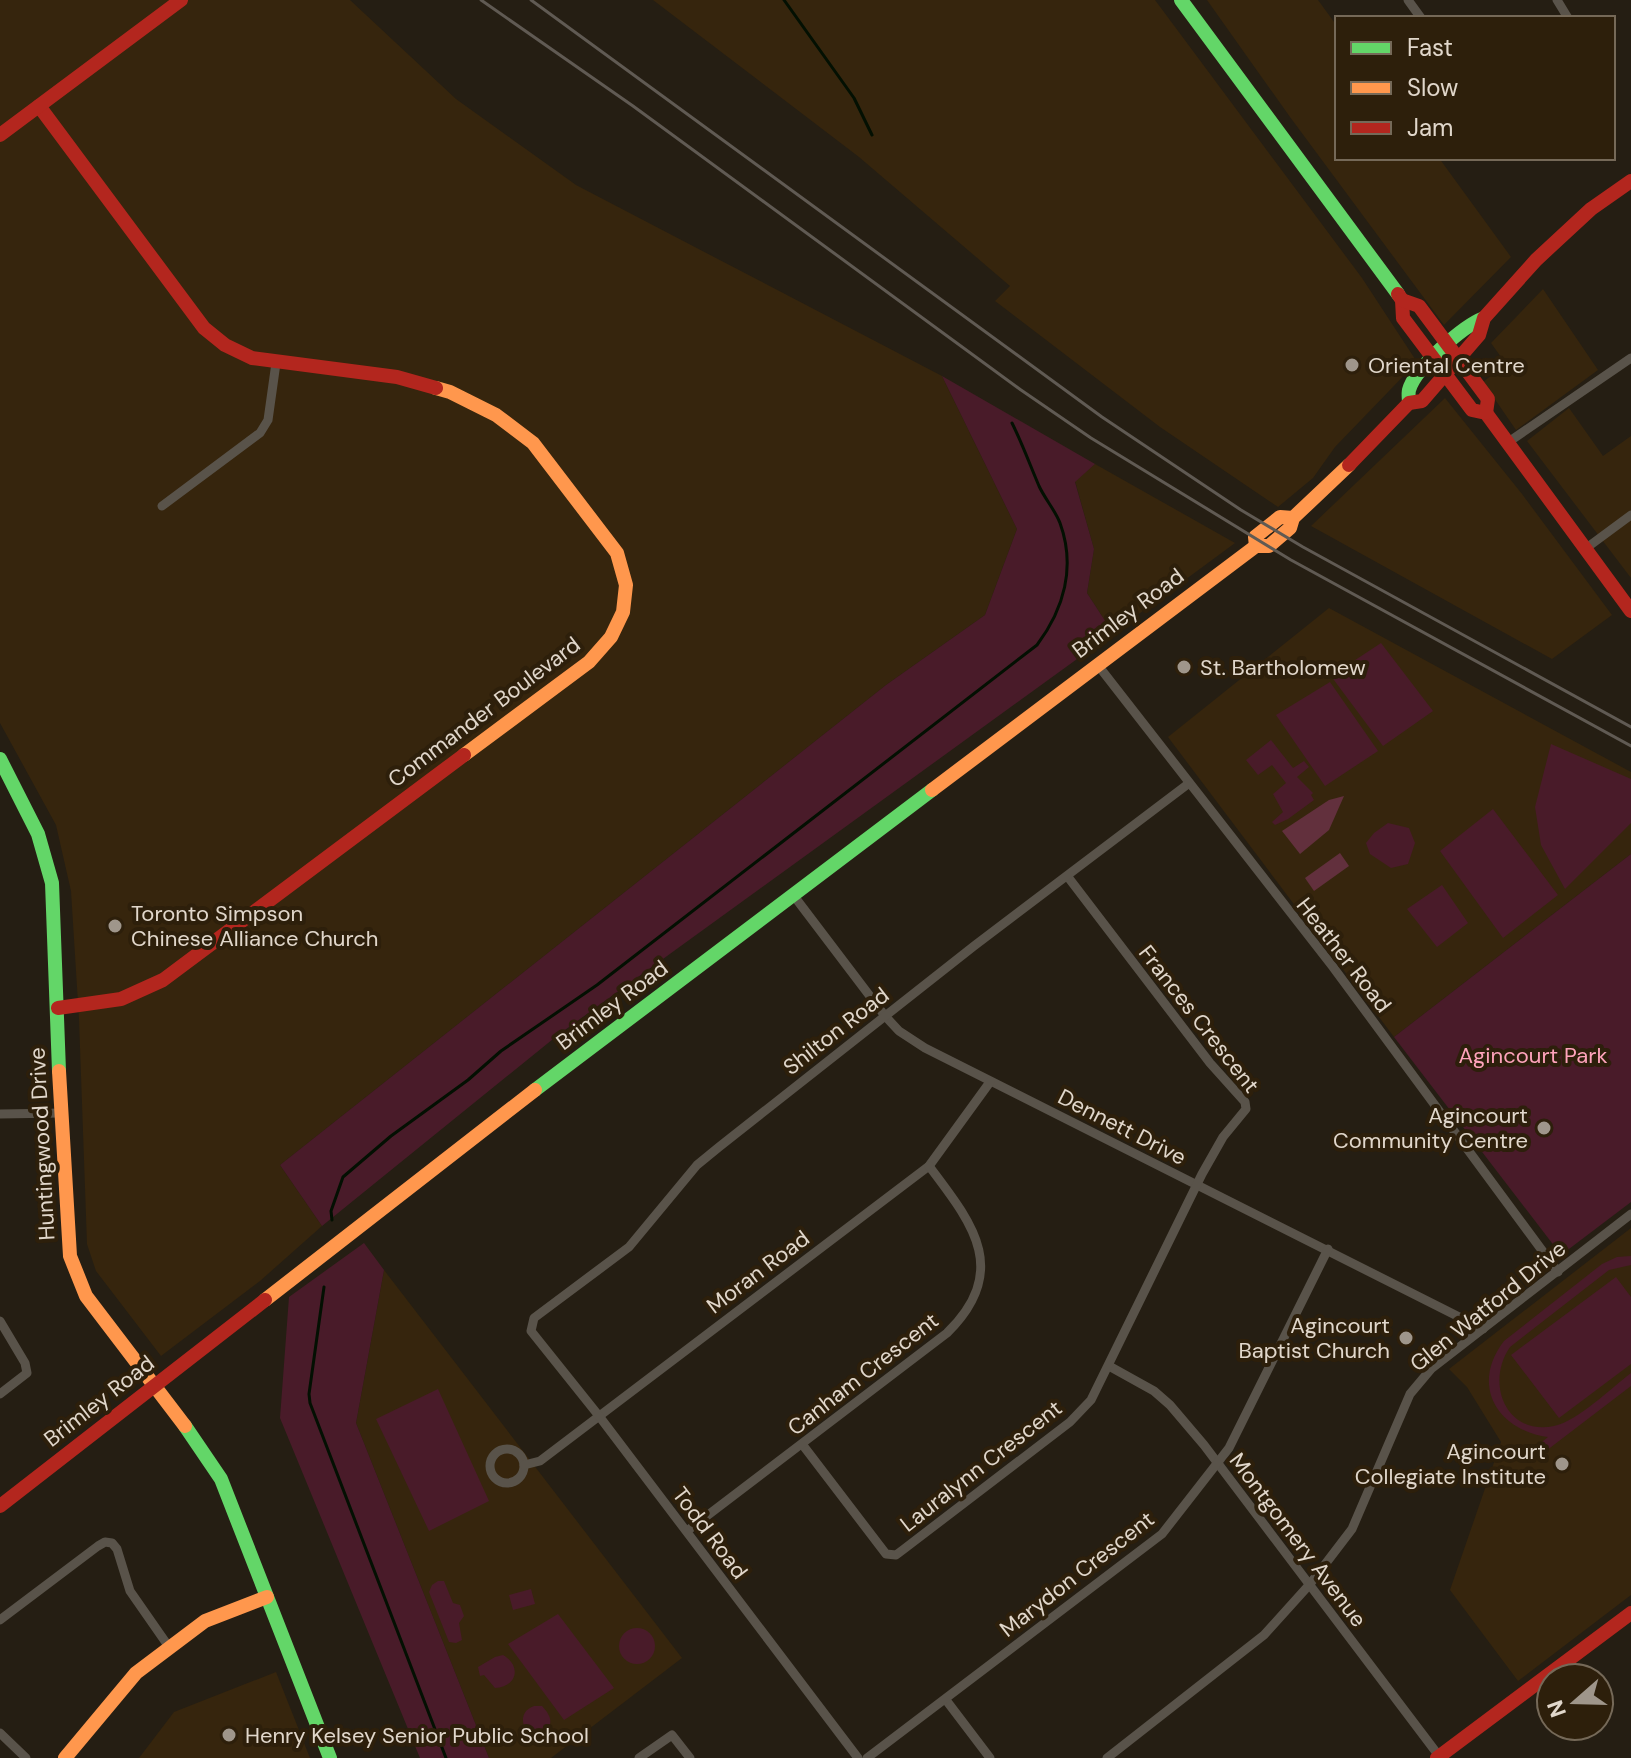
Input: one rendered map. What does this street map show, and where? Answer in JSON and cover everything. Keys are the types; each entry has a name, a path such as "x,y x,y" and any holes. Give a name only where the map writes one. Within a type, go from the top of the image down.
{"main road":[{"path":"0,135 181,0"},
{"path":"1181,0 1402,300 1403,318 1472,410 1486,413 1631,611"},
{"name":"Commander Boulevard","path":"39,106 204,328 225,345 252,358 397,377 450,392 496,415 533,443 617,553 624,571 626,601 623,617 611,641 589,662 163,980 121,999 58,1008"},
{"name":"Brimley Road","path":"0,1506 587,1050 1097,664 1256,546 1269,546 1290,528 1293,518 1340,475 1409,403 1422,401 1479,335 1484,318 1536,260 1591,209 1631,181"},
{"path":"1402,300 1419,306 1448,342 1488,399 1486,413"},
{"name":"Brimley Road","path":"1409,403 1409,389 1433,356 1468,324 1484,318"},
{"name":"Huntingwood Drive","path":"0,759 29,811 48,857 52,883 70,1256 86,1296 192,1435 221,1479 330,1758"},
{"path":"65,1758 127,1681 169,1647 205,1621 267,1597"},
{"path":"1438,1757 1631,1613"}],"street":[{"path":"1507,443 1631,358"},
{"path":"162,506 260,433 268,420 276,363"},
{"path":"1585,549 1631,515"},
{"name":"Heather Road","path":"1097,664 1333,967 1558,1272"},
{"name":"Shilton Road","path":"531,1331 534,1318 637,1239 697,1165 974,946 1188,784"},
{"name":"Frances Crescent","path":"1068,877 1210,1063 1245,1102 1244,1114 1223,1137 1197,1185"},
{"name":"Dennett Drive","path":"794,896 885,1016 899,1031 925,1048 1483,1329"},
{"name":"Moran Road","path":"524,1465 540,1461 929,1166 990,1082"},
{"path":"0,1114 61,1113"},
{"name":"Canham Crescent","path":"687,1531 960,1320 974,1297 980,1259 973,1230 963,1211 929,1166"},
{"name":"Lauralynn Crescent","path":"802,1444 886,1554 896,1555 1070,1422 1091,1400 1197,1185"},
{"name":"Glen Watford Drive","path":"1107,1758 1264,1635 1310,1584 1352,1529 1410,1394 1431,1369 1631,1214"},
{"name":"Marydon Crescent","path":"867,1758 1162,1534 1218,1464 1280,1349 1328,1249"},
{"path":"0,1321 25,1363 27,1373 0,1394"},
{"name":"Todd Road","path":"531,1331 858,1758"},
{"name":"Montgomery Avenue","path":"1109,1366 1154,1391 1170,1405 1310,1584 1438,1757"},
{"path":"0,1620 98,1546 105,1542 112,1543 117,1549 130,1591 169,1647"},
{"path":"946,1700 990,1758"},
{"path":"0,1733 26,1758"},
{"path":"639,1758 672,1735 690,1758"}],"shaded area":[{"path":"0,0 350,0 456,99 576,185 942,376 1017,529 985,615 886,685 280,1165 322,1226 260,1281 161,1356 96,1271 87,1244 71,891 56,825 0,723"},
{"path":"653,0 1155,0 1362,278 1417,362 1335,447 1313,478 1278,507 1160,427 995,301 1010,286 859,157"},
{"path":"1207,0 1318,0 1335,23 1335,160 1440,160 1511,257 1444,325"},
{"path":"1543,289 1598,370 1516,430 1483,382 1506,364 1491,343"},
{"path":"1445,398 1522,494 1612,615 1552,659 1311,526"},
{"path":"1569,408 1603,456 1631,436 1631,578 1527,441"},
{"path":"1095,464 1235,543 1113,633 1087,593 1094,549 1075,481"},
{"path":"1329,608 1631,772 1631,854 1394,1037 1168,737"},
{"path":"1344,796 1329,830 1300,854 1282,831 1329,800"},
{"path":"1340,853 1349,866 1314,891 1305,878"},
{"name":"Agincourt Collegiate Institute","path":"1631,1228 1631,1595 1543,1662 1535,1662 1535,1668 1518,1681 1450,1590 1501,1442 1467,1387 1449,1369"},
{"path":"384,1270 682,1658 551,1758 489,1758 356,1423"},
{"name":"Henry Kelsey Senior Public School","path":"276,1672 310,1758 139,1758 174,1712"}],"green space":[{"path":"942,376 1095,464 1075,482 1094,549 1087,593 1113,633 558,1035 322,1226 280,1165 886,685 985,615 1017,529"},
{"path":"1381,643 1433,711 1383,746 1331,676"},
{"path":"1330,682 1378,751 1325,786 1276,715"},
{"path":"1271,740 1293,768 1304,761 1309,767 1297,777 1313,793 1314,800 1275,825 1272,822 1283,812 1273,794 1286,783 1272,765 1258,775 1246,760"},
{"path":"1551,744 1631,779 1631,823 1565,889 1541,845 1535,807"},
{"path":"1493,809 1558,895 1503,938 1440,851"},
{"path":"1388,823 1409,828 1415,843 1408,864 1391,868 1370,854 1366,843"},
{"name":"Agincourt Park","path":"1631,854 1631,1202 1565,1252 1555,1247 1394,1037"},
{"path":"1442,885 1468,923 1437,947 1407,909"},
{"path":"364,1243 384,1270 356,1423 489,1758 420,1758 280,1418 289,1297"},
{"path":"1631,1256 1631,1265 1609,1270 1510,1347 1503,1361 1500,1390 1505,1404 1512,1415 1523,1423 1537,1427 1554,1426 1573,1418 1631,1373 1631,1386 1538,1457 1532,1450 1548,1437 1515,1425 1494,1403 1489,1374 1494,1357 1504,1341 1602,1264 1617,1257"},
{"path":"1616,1277 1631,1297 1631,1364 1559,1418 1511,1355"},
{"path":"438,1389 489,1501 429,1531 376,1419"},
{"path":"438,1581 444,1581 453,1603 460,1605 464,1616 459,1623 462,1640 456,1643 449,1642 429,1592"},
{"path":"531,1589 535,1604 513,1610 509,1595"},
{"path":"558,1614 614,1688 564,1720 508,1644"},
{"path":"637,1628 650,1633 655,1646 650,1659 637,1664 624,1659 619,1646 624,1633"},
{"path":"503,1655 513,1665 514,1675 508,1684 495,1688 484,1675 480,1676 478,1667"},
{"path":"534,1706 542,1706 550,1721 548,1729 535,1742 523,1723 525,1713"}],"waterway":[{"path":"784,0 854,98 872,135"},
{"path":"332,1220 331,1211 343,1177 391,1136 468,1080 501,1051 597,985 1037,645 1060,602 1065,587 1067,556 1060,523 1039,486 1012,423"},
{"path":"324,1287 310,1403 446,1758"}],"railway":[{"path":"481,0 633,106 1091,438 1291,560 1631,746"},
{"path":"531,0 1102,417 1241,510 1631,727"}],"traffic: fast":[{"path":"1181,0 1398,294"},
{"path":"1409,403 1409,392 1420,371 1441,349 1484,318"},
{"path":"0,759 38,834 52,883 59,1071"},
{"path":"535,1090 932,790"},
{"path":"185,1426 221,1479 330,1758"}],"traffic: slow":[{"path":"436,388 496,415 533,443 617,553 626,585 623,612 611,637 589,662 464,755"},
{"path":"932,790 1256,546 1269,546 1290,528 1293,518 1349,465"},
{"path":"1256,546 1255,537 1280,517 1293,518"},
{"path":"59,1071 70,1256 86,1296 185,1426"},
{"path":"265,1300 535,1090"},
{"path":"65,1758 136,1673 205,1621 267,1597"}],"traffic: jam":[{"path":"0,135 181,0"},
{"path":"39,106 204,328 225,345 252,358 397,377 436,388"},
{"path":"1349,465 1409,403 1422,401 1479,335 1484,318 1536,260 1591,209 1631,181"},
{"path":"1398,294 1402,300 1403,318 1472,410 1486,413 1631,611"},
{"path":"1402,300 1419,306 1488,399 1486,413"},
{"path":"58,1008 121,999 163,980 464,755"},
{"path":"0,1506 265,1300"},
{"path":"1437,1758 1631,1613"}],"place":[{"name":"Oriental Centre","path":"1352,365"},
{"name":"St. Bartholomew","path":"1184,667"},
{"name":"Toronto Simpson Chinese Alliance Church","path":"115,926"},
{"name":"Agincourt Community Centre","path":"1544,1128"},
{"name":"Agincourt Baptist Church","path":"1406,1338"},
{"name":"Agincourt Collegiate Institute","path":"1562,1464"},
{"name":"Henry Kelsey Senior Public School","path":"229,1735"}]}
